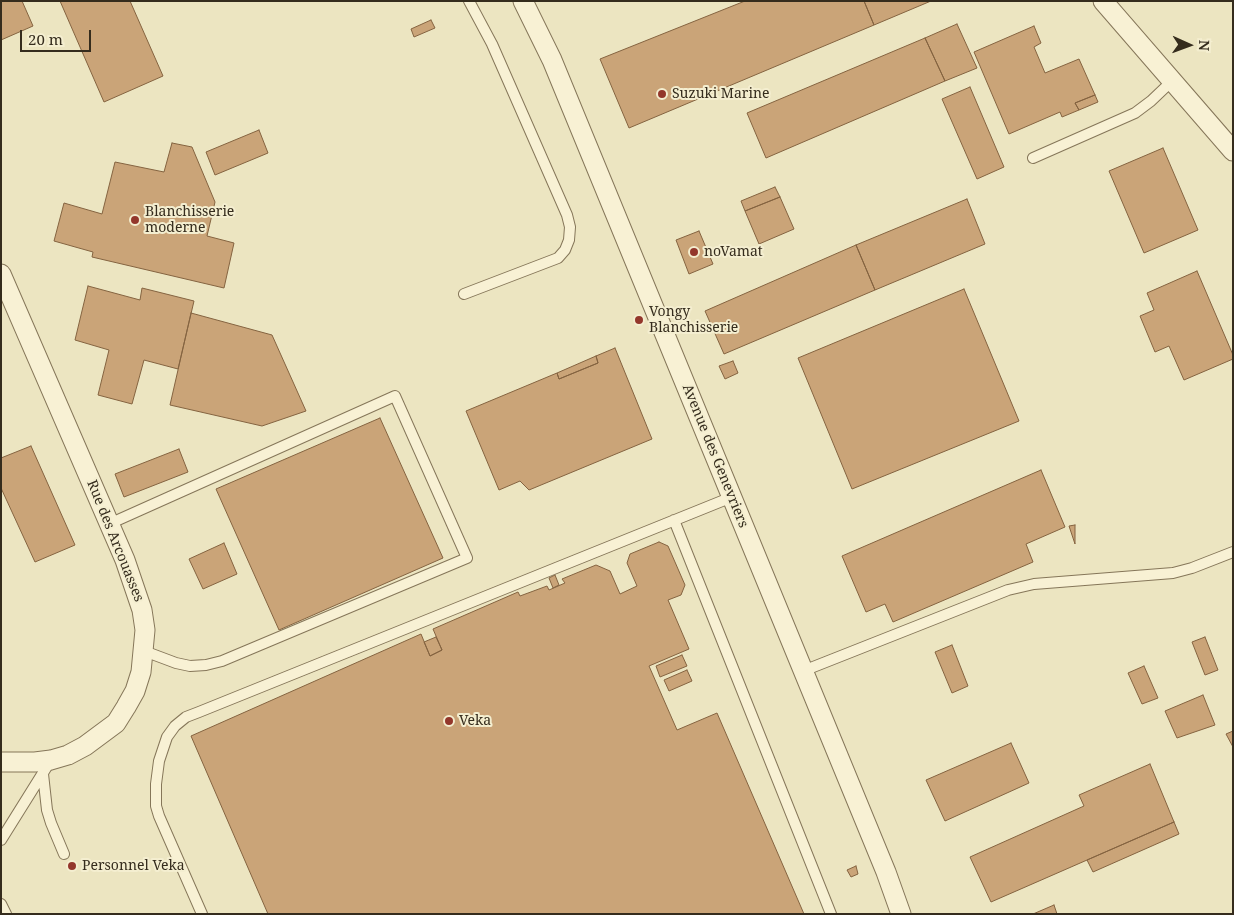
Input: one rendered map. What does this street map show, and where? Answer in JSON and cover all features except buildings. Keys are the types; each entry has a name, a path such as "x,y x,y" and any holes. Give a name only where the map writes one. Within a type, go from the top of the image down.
{"street":[{"name":"Avenue des Genevriers","path":"523,1 552,60 901,914"},
{"path":"1103,1 1233,151"},
{"name":"Rue des Arcouasses","path":"1,274 135,587 142,610 145,630 141,672 135,690 116,723 85,746 47,767 1,762"}],"lane":[{"path":"464,294 558,258 568,245 570,227 567,215 492,44 469,1"},
{"path":"1033,158 1135,113 1172,81"},
{"path":"109,524 395,396 467,558 206,665 190,666 176,663 144,651"},
{"path":"202,914 156,806 159,760 168,737 175,726 199,712 732,497"},
{"path":"674,520 831,914"},
{"path":"803,671 1008,590 1034,584 1173,573 1192,568 1233,552"},
{"path":"1,840 47,767"},
{"path":"47,767 47,810 64,854"},
{"path":"1,904 6,914"}],"place":[{"name":"Suzuki Marine","path":"662,94"},
{"name":"Blanchisserie moderne","path":"135,220"},
{"name":"noVamat","path":"694,252"},
{"name":"Vongy Blanchisserie","path":"639,320"},
{"name":"Veka","path":"449,721"},
{"name":"Personnel Veka","path":"72,866"}]}
